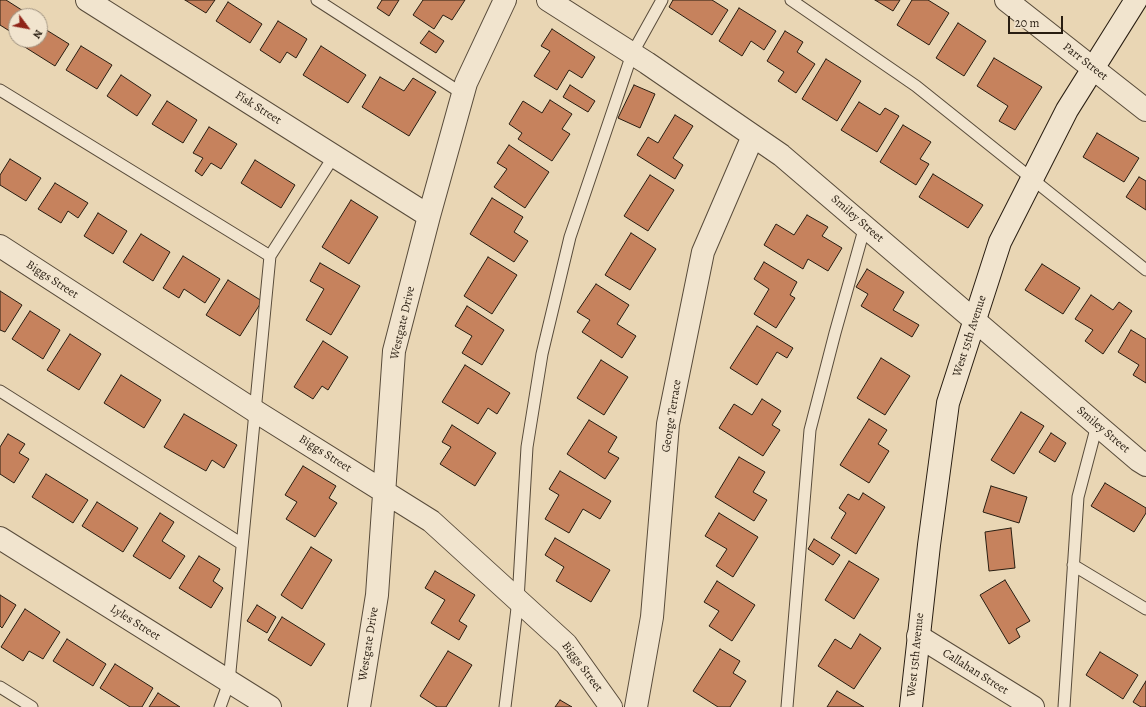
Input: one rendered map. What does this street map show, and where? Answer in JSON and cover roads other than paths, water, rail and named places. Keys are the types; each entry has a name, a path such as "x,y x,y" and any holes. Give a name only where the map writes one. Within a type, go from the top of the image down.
{"street":[{"name":"Fisk Street","path":"87,0 429,216"},
{"name":"Westgate Drive","path":"359,707 377,595 394,351 429,216 466,83 505,0"},
{"name":"Smiley Street","path":"548,0 632,54 781,155 1138,460 1146,465"},
{"name":"Parr Street","path":"1006,0 1146,110"},
{"name":"West 15th Avenue","path":"911,707 929,545 948,403 1000,242 1067,110 1136,0"},
{"name":"George Terrace","path":"636,707 652,617 668,424 700,266 703,252 753,136"},
{"name":"Biggs Street","path":"0,246 255,411 431,521 566,644 611,707"},
{"name":"Lyles Street","path":"0,538 270,707"},
{"name":"Callahan Street","path":"918,636 1033,707"}],"lane":[{"path":"316,0 463,94"},
{"path":"505,707 518,600 527,446 542,354 570,237 632,54 662,0"},
{"path":"791,0 916,86 1146,270"},
{"path":"0,90 270,256"},
{"path":"220,707 229,682 270,256 334,156"},
{"path":"787,707 810,430 865,226"},
{"path":"0,391 242,544"},
{"path":"1064,707 1078,497 1097,425"},
{"path":"1074,565 1146,610"},
{"path":"0,687 32,707"}]}
